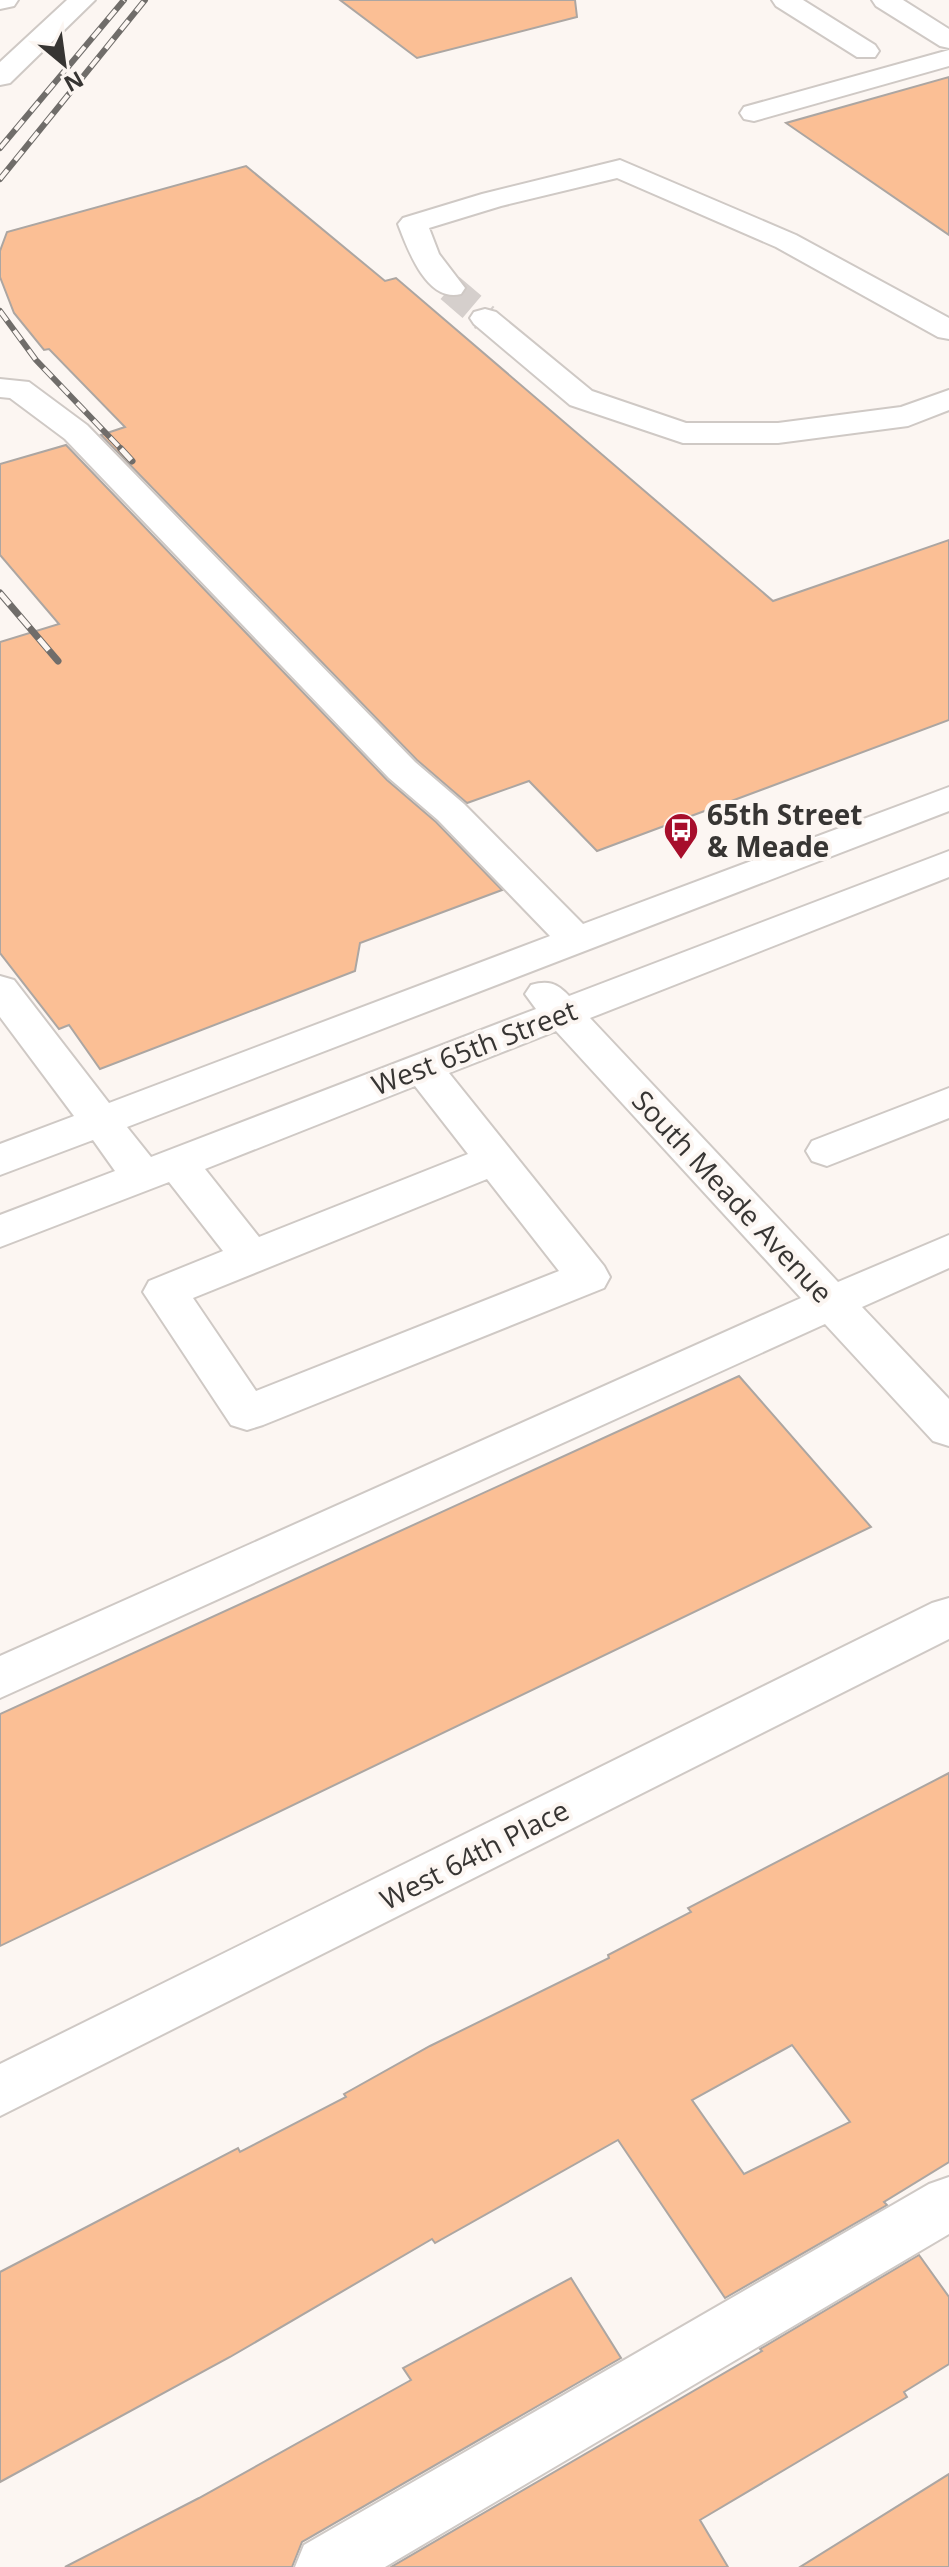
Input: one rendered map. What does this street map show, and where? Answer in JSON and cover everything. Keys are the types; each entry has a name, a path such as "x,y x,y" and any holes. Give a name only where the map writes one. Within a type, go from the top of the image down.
{"street":[{"path":"0,77 82,0"},
{"path":"785,0 866,51"},
{"path":"885,0 949,40"},
{"path":"754,113 949,58"},
{"path":"450,288 425,255 413,224 492,200 620,169 786,241 949,330"},
{"path":"485,318 581,398 683,433 778,433 908,416 949,399"},
{"path":"0,388 18,389 76,432 402,770 451,812 577,941"},
{"path":"0,1160 949,798"},
{"name":"West 65th Street","path":"0,1232 949,863"},
{"name":"South Meade Avenue","path":"517,964 949,1429"},
{"path":"0,989 101,1121 160,1170 251,1257"},
{"path":"422,1067 495,1159 588,1277 247,1413 165,1292 495,1159"},
{"path":"827,1151 949,1102"},
{"path":"0,1678 949,1250"},
{"name":"West 64th Place","path":"0,2091 949,1617"},
{"path":"326,2567 949,2203"}],"building":[{"path":"340,0 575,0 577,17 417,58"},
{"path":"949,77 949,235 786,123"},
{"path":"246,166 385,281 396,278 773,601 949,540 949,720 597,851 529,781 467,803 417,760 101,435 125,427 49,349 44,350 14,313 0,277 0,251 7,232"},
{"path":"66,445 387,780 436,822 502,890 360,943 355,971 100,1069 69,1025 59,1029 0,953 0,642 59,624 0,555 0,464"},
{"path":"739,1376 871,1527 0,1946 0,1714"},
{"path":"949,1773 949,2162 884,2202 887,2205 725,2298 618,2140 435,2243 432,2239 230,2357 0,2482 0,2272 238,2148 240,2152 346,2097 344,2094 430,2046 609,1958 608,1955 691,1912 688,1908","holes":["792,2045 850,2122 744,2174 692,2100"]},
{"path":"919,2255 949,2297 949,2364 904,2392 907,2397 700,2520 728,2567 391,2567 762,2351 760,2349"},
{"path":"571,2278 621,2358 302,2542 292,2567 65,2567 199,2498 411,2380 403,2368"},
{"path":"949,2474 949,2567 800,2567"}],"tunnel":[{"path":"450,288 485,318"}],"railway":[{"path":"0,148 124,0"},
{"path":"0,179 145,0"},
{"path":"0,311 36,360 123,451"},
{"path":"121,449 132,461"},
{"path":"0,593 58,661"}],"place":[{"name":"65th Street & Meade","path":"681,861"}]}
